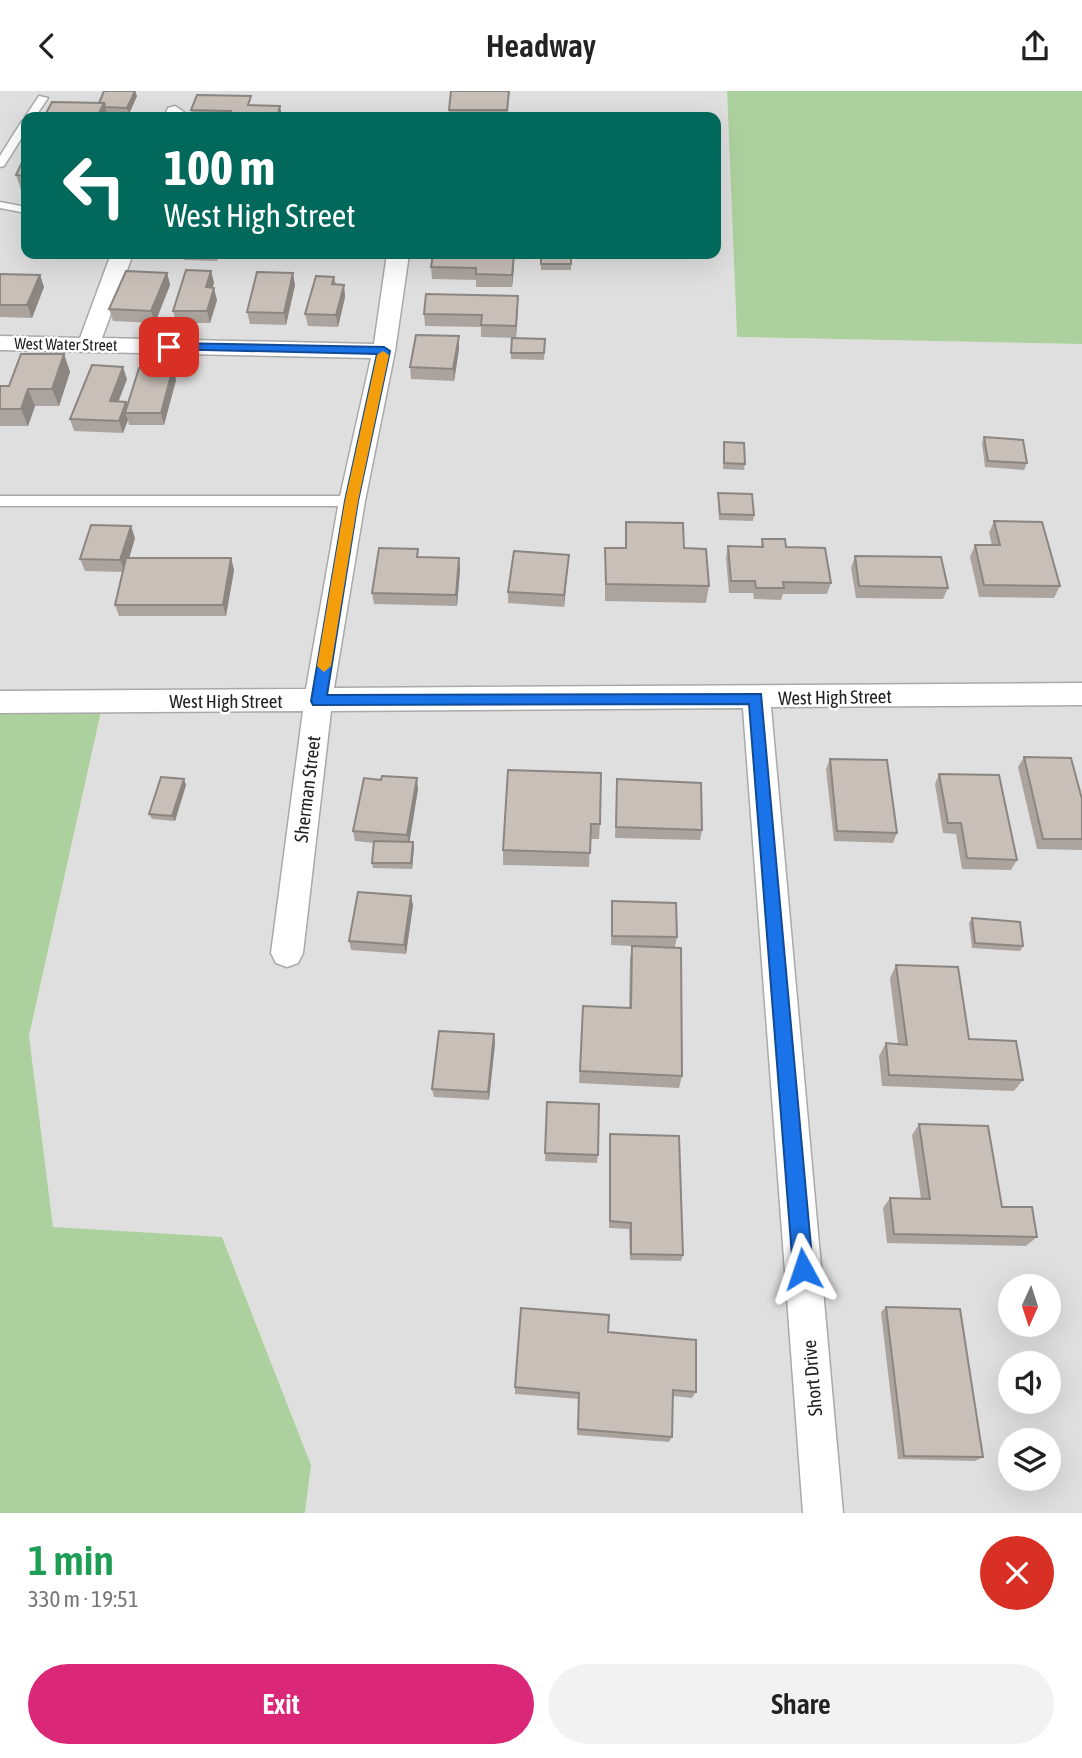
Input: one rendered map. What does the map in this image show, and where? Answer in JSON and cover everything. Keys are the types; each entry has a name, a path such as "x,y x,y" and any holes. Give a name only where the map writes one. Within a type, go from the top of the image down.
{"street":[{"path":"88,345 120,259"},
{"name":"Sherman Street","path":"287,953 318,701 352,501 384,351 397,259"},
{"name":"West Water Street","path":"0,343 384,351"},
{"name":"West High Street","path":"0,702 1082,694"},
{"name":"Short Drive","path":"756,698 823,1513"}],"lane":[{"path":"33,112 43,98"},
{"path":"0,164 21,131"},
{"path":"0,205 21,209"},
{"path":"0,501 352,501"}],"shaded area":[{"path":"0,91 727,91 737,337 1082,344 1082,1513 305,1513 311,1465 222,1237 53,1228 29,1036 102,702 0,702"}],"green space":[{"path":"727,91 1082,91 1082,344 737,337"},
{"path":"0,702 103,702 29,1036 53,1227 222,1237 311,1465 305,1513 0,1513"}],"building":[{"path":"104,91 135,91 127,108 105,107 104,103 99,103"},
{"path":"451,91 509,91 507,110 449,110"},
{"path":"197,95 251,96 248,105 280,106 278,112 191,110"},
{"path":"52,102 104,103 100,112 47,112"},
{"path":"432,259 514,259 512,275 476,274 476,268 431,267"},
{"path":"541,259 571,259 571,264 541,264"},
{"path":"186,270 211,271 206,287 214,288 207,311 173,311"},
{"path":"126,271 167,273 151,311 109,309"},
{"path":"257,272 293,273 284,313 247,312"},
{"path":"0,274 40,275 27,305 0,305"},
{"path":"316,276 334,277 332,284 344,285 336,315 305,314"},
{"path":"426,294 518,296 516,326 481,325 482,315 424,314"},
{"path":"416,335 459,336 453,369 410,367"},
{"path":"512,338 545,339 544,353 511,353"},
{"path":"21,354 64,354 52,389 28,389 21,409 0,409 0,386 9,386"},
{"path":"92,365 123,367 110,401 126,402 119,421 70,419"},
{"path":"139,368 173,368 161,413 125,413"},
{"path":"984,437 1023,440 1027,463 988,461"},
{"path":"724,442 744,443 745,464 724,463"},
{"path":"718,493 752,494 754,515 720,514"},
{"path":"994,521 1042,522 1060,586 984,585 975,545 1000,545"},
{"path":"626,522 683,523 684,548 706,549 709,586 606,584 605,548 626,548"},
{"path":"91,525 131,526 120,560 80,559"},
{"path":"762,539 785,539 786,547 825,548 831,583 783,582 784,588 756,588 755,581 731,581 728,546 763,547"},
{"path":"379,548 418,549 417,557 459,558 456,595 372,593"},
{"path":"514,551 569,555 564,595 508,592"},
{"path":"855,556 941,557 948,588 859,586"},
{"path":"126,558 231,558 223,605 115,605"},
{"path":"1024,757 1071,758 1082,799 1082,839 1043,839"},
{"path":"830,759 887,760 897,833 837,831"},
{"path":"508,770 601,773 600,824 591,824 590,853 503,850"},
{"path":"939,774 999,775 1017,860 967,858 961,823 948,823"},
{"path":"382,776 417,778 407,835 353,831 364,778 381,780"},
{"path":"161,777 184,779 172,816 149,814"},
{"path":"617,779 701,783 702,830 616,827"},
{"path":"374,841 413,842 411,863 372,863"},
{"path":"358,892 411,896 404,945 349,941"},
{"path":"612,901 676,903 677,937 612,936"},
{"path":"972,918 1020,922 1023,946 975,943"},
{"path":"632,946 681,948 682,1076 580,1071 583,1006 631,1008"},
{"path":"896,965 958,967 969,1039 1016,1041 1023,1080 889,1075 886,1043 907,1045"},
{"path":"439,1031 494,1034 488,1092 432,1089"},
{"path":"547,1102 599,1104 598,1155 545,1153"},
{"path":"919,1124 988,1126 1002,1207 1032,1207 1037,1237 894,1234 890,1198 930,1199"},
{"path":"610,1134 679,1136 683,1255 631,1254 631,1223 610,1221"},
{"path":"886,1307 960,1309 983,1457 904,1456"},
{"path":"521,1308 609,1315 608,1332 696,1340 696,1392 673,1390 672,1437 578,1429 579,1393 515,1387"}],"slow traffic":[{"path":"324,666 352,501 383,355"}],"route":[{"path":"169,347 384,351 352,501 318,701 756,698 803,1269"}]}
